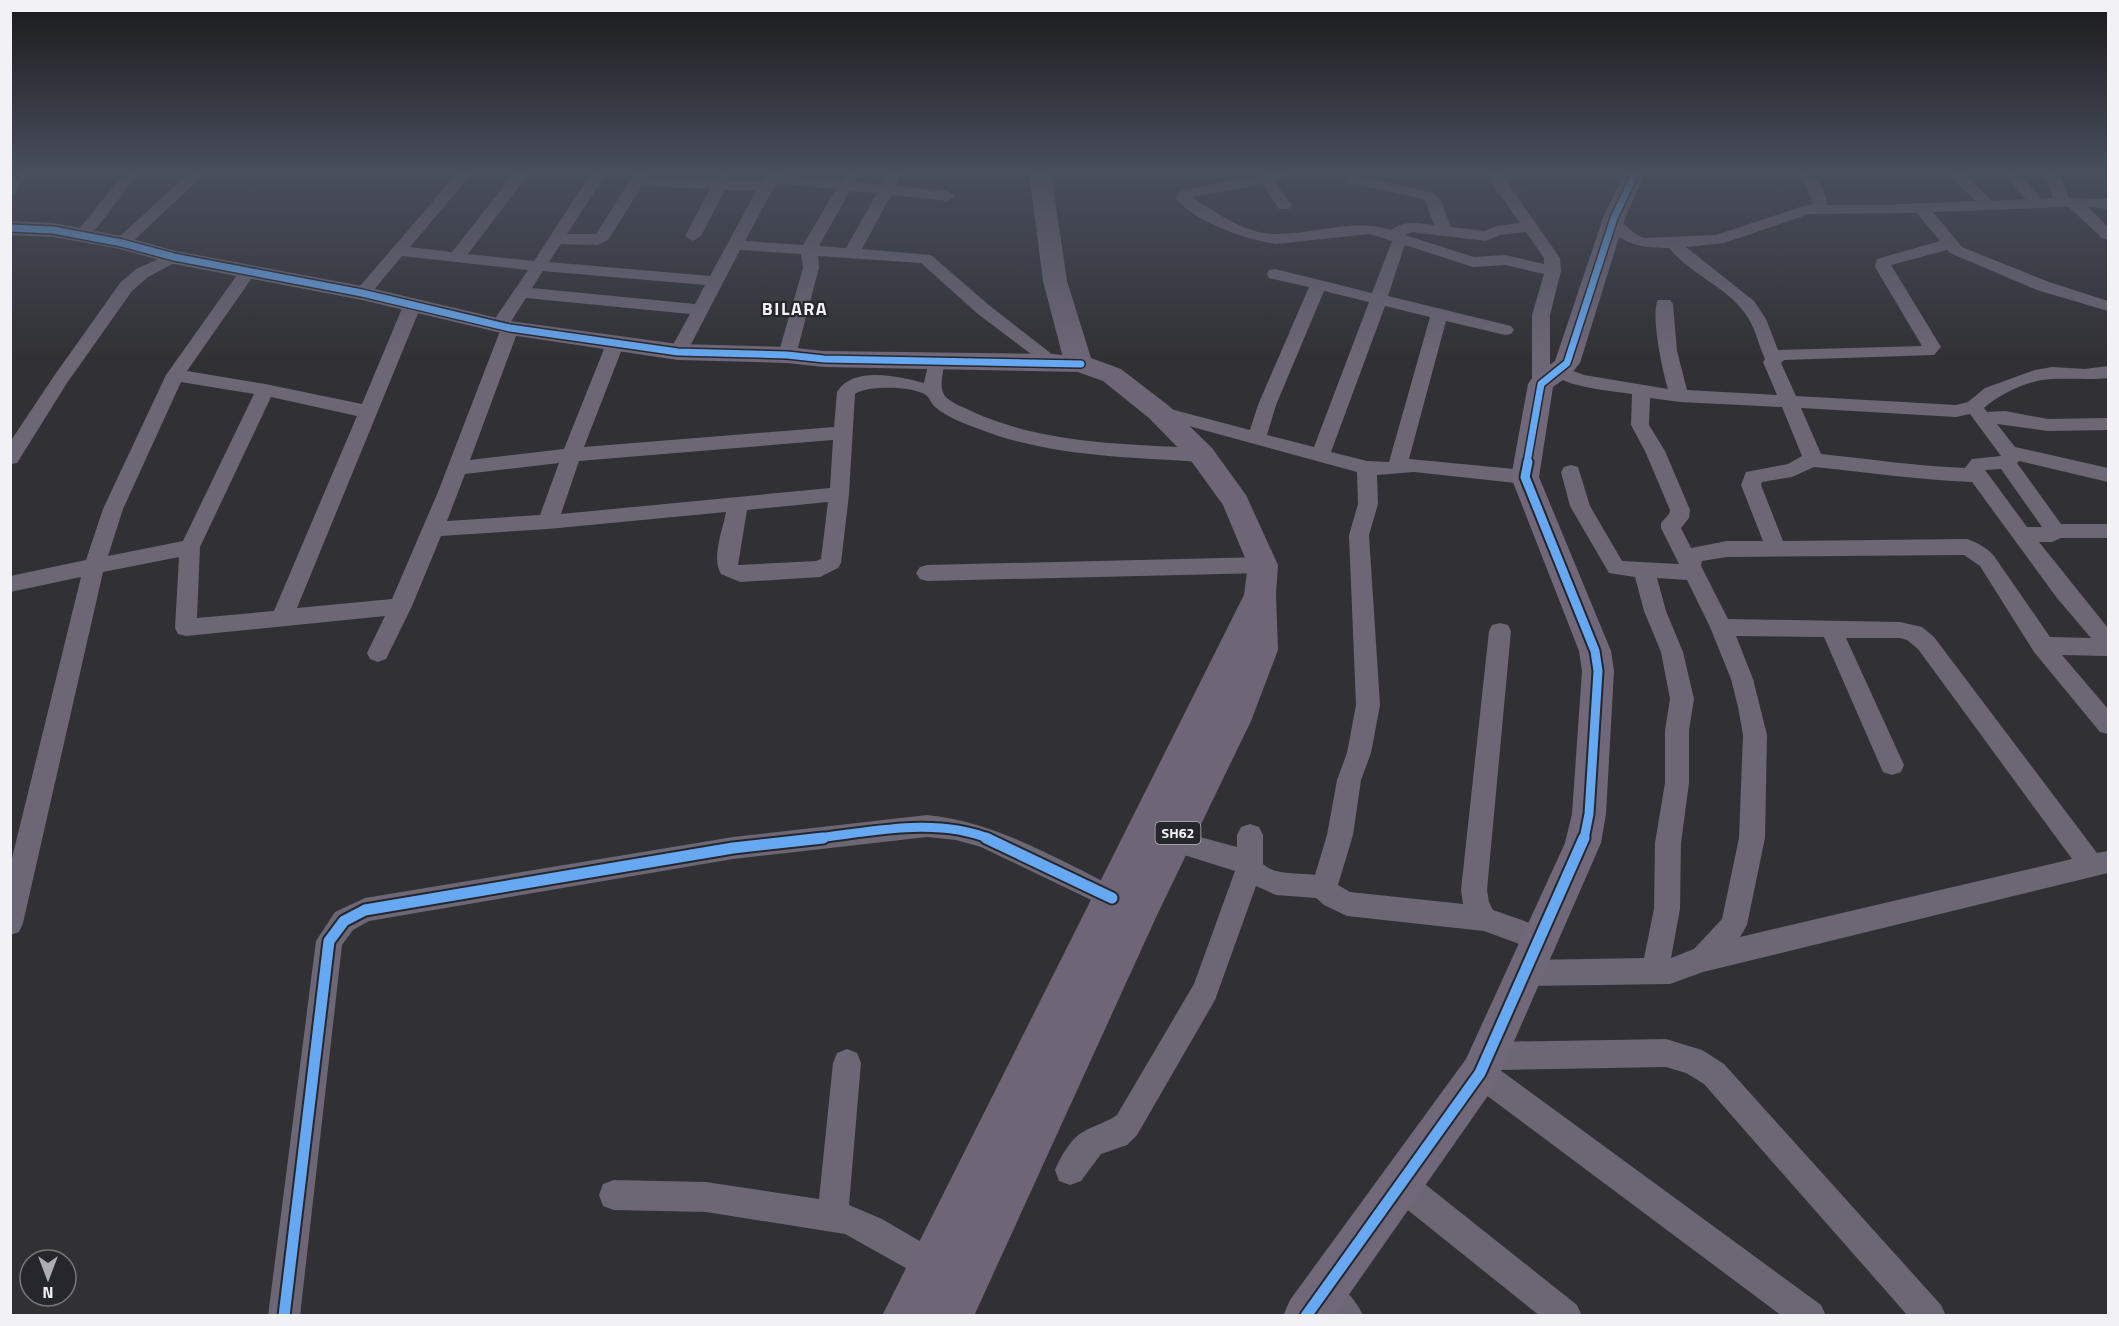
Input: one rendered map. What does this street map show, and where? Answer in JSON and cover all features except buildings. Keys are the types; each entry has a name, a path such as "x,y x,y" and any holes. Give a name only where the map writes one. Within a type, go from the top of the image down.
{"main road":[{"path":"1049,234 1055,281 1075,354 1096,355 1066,234"},
{"name":"SH62","path":"949,1316 1174,841 1234,721 1262,650 1262,580 1236,502 1202,455 1096,355"},
{"path":"906,1316 1112,898 1262,580"}],"street":[{"path":"70,234 123,243 174,257 248,272 363,293 505,327 678,352 787,355 824,359 1053,362 1096,355"},
{"path":"123,243 133,234"},
{"path":"363,293 413,234"},
{"path":"456,258 475,234"},
{"path":"378,652 401,606 459,468 505,327 520,292 558,234"},
{"path":"554,239 598,240 602,234"},
{"path":"678,352 741,234"},
{"path":"787,355 811,268 809,249 818,234"},
{"path":"852,252 862,234"},
{"path":"1251,234 1276,239 1321,234"},
{"path":"1381,234 1473,262 1505,260 1553,271"},
{"path":"1320,455 1360,351 1400,234"},
{"path":"1471,234 1486,236 1491,234"},
{"path":"1347,1316 1314,1304 1484,1065 1527,973 1583,843 1589,814 1599,689 1595,651 1525,477 1550,378 1541,315 1553,271 1552,258 1535,234"},
{"path":"1550,378 1567,363 1609,234"},
{"path":"1626,234 1635,241 1645,243 1718,240 1734,234"},
{"path":"1941,234 1956,250 2012,275 2109,306"},
{"path":"1674,243 1682,255 1747,304 1762,326 1767,335 1768,348 1774,358 1772,362 1809,447 1812,458 1810,460"},
{"path":"1774,358 1779,355 1928,351 1932,347 1882,262 1949,244"},
{"path":"735,245 925,258 984,310 1053,362"},
{"path":"398,251 537,266 716,281"},
{"path":"10,458 60,380 126,287 142,273 174,257"},
{"path":"10,923 94,566 113,509 175,375 248,272"},
{"path":"1275,274 1505,330"},
{"path":"1257,438 1267,405 1318,285"},
{"path":"520,292 700,310"},
{"path":"1664,304 1666,344 1671,370 1680,396"},
{"path":"282,618 412,306"},
{"path":"1397,467 1440,314"},
{"path":"548,522 571,454 615,344"},
{"path":"936,360 933,391 940,403 982,425 1047,441 1089,447 1202,455"},
{"path":"1978,412 1991,392 2035,376 2052,373 2085,375 2109,372"},
{"path":"175,375 265,390 369,412"},
{"path":"1550,378 1581,380 1680,396 1978,412 2048,425 2109,424"},
{"path":"738,503 728,569 740,574 820,569 831,563 839,494 846,392 852,386 862,382 911,385 933,391"},
{"path":"265,390 190,547 186,628 401,606"},
{"path":"1641,390 1640,425 1655,451 1680,510 1679,518 1671,523 1671,528 1721,627 1748,698 1755,735 1752,838 1734,925 1702,959"},
{"path":"1159,412 1367,468 1414,465 1525,477"},
{"path":"1978,412 2055,531"},
{"path":"459,468 571,454 843,433"},
{"path":"2109,475 2007,457 1974,467 1977,475 2021,534 2109,645"},
{"path":"1776,549 1751,485 1753,477 1792,472 1810,460 1897,468 1919,473 1977,475"},
{"path":"1324,889 1340,835 1349,780 1359,753 1368,705 1359,535 1368,504 1367,468"},
{"path":"1571,472 1580,506 1613,564 1624,569 1692,569"},
{"path":"432,529 548,522 839,494"},
{"path":"2021,534 2052,535 2055,531 2109,531"},
{"path":"12,587 94,566 190,547"},
{"path":"1692,569 1692,557 1702,552 1966,547 1979,553 1988,561 2042,646 2109,725"},
{"path":"1644,570 1655,611 1672,652 1682,699 1677,730 1677,783 1668,843 1667,909 1656,971"},
{"path":"927,573 1262,580"},
{"path":"1527,973 1670,971 1702,959 2100,864 1926,643 1914,633 1900,630 1721,627"},
{"path":"1831,629 1892,765"},
{"path":"1484,919 1476,905 1474,890 1500,631"},
{"path":"2042,646 2109,645"},
{"path":"284,1316 329,941 344,921 365,910 733,848 927,826 956,829 987,838 1112,898"},
{"path":"1070,1170 1091,1143 1116,1134 1127,1125 1205,991 1250,866 1250,835"},
{"path":"1174,841 1242,860 1257,875 1276,883 1324,889 1347,904 1484,919 1541,939"},
{"path":"1484,1065 1666,1053 1692,1060 1714,1074 1930,1316"},
{"path":"833,1217 846,1063"},
{"path":"1484,1065 1810,1316"},
{"path":"1400,1184 1566,1316"},
{"path":"614,1195 706,1197 846,1219 871,1230 931,1266"}],"cycle path":[{"path":"74,234 122,243 174,257 362,293 510,328 678,352 787,355 824,359 1081,364"},
{"path":"1306,1316 1480,1073 1583,843 1589,814 1598,671 1595,651 1525,477 1541,384 1567,363 1609,234"},
{"path":"284,1316 329,941 344,921 365,910 733,848 927,826 956,829 987,838 1112,898"}],"district":[{"name":"BILARA","path":"795,309"}]}
